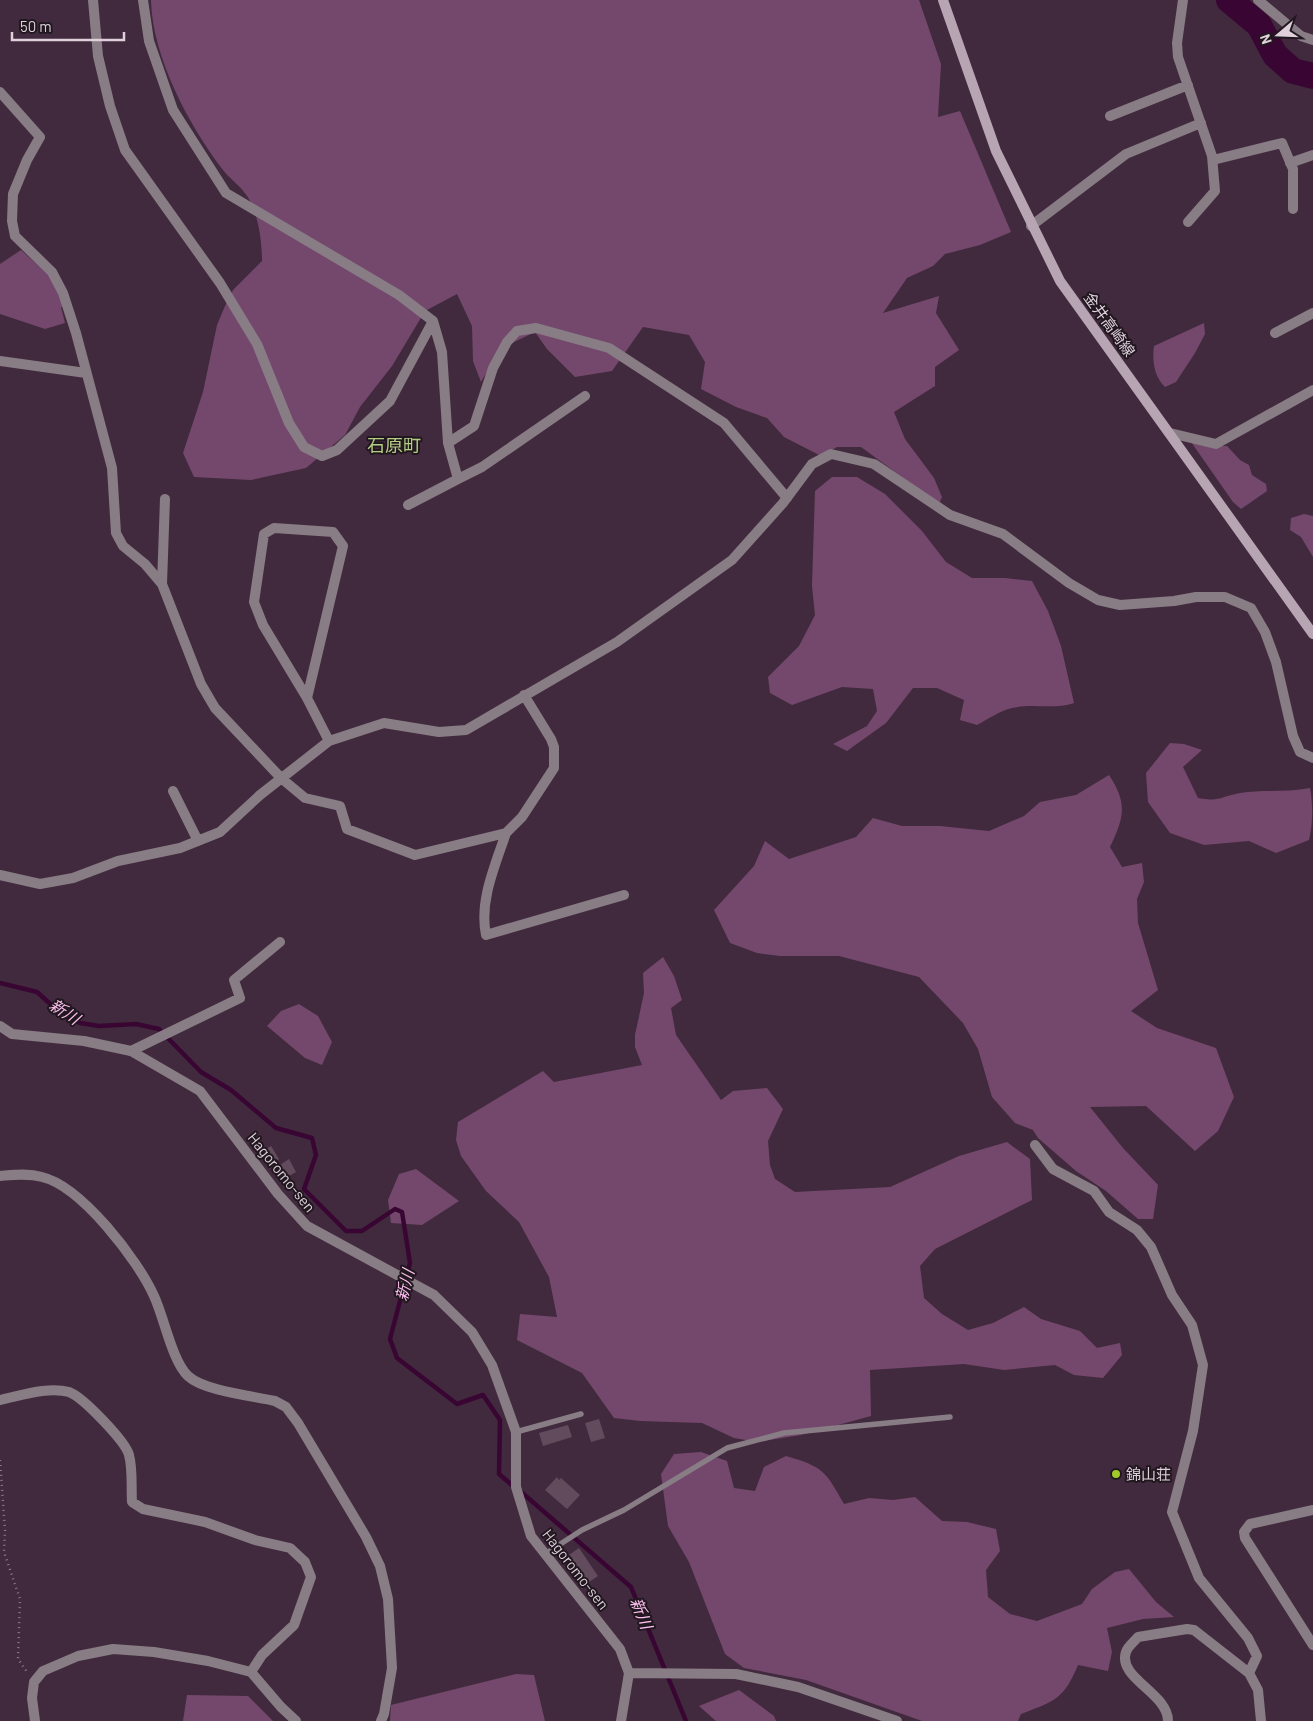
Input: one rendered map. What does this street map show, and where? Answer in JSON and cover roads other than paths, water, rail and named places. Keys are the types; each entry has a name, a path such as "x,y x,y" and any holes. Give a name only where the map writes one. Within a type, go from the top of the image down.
{"main road":[{"name":"金井高崎線","path":"943,0 996,151 1031,226 1060,281 1313,634"}],"street":[{"path":"93,0 98,56 110,106 125,150 220,283 257,344 289,423 304,447 322,456 337,450 390,401 433,321"},
{"path":"143,0 149,41 173,110 226,193 399,295 433,321 442,352 448,443 458,479"},
{"path":"1183,0 1177,43 1178,57 1213,160 1215,191 1188,222"},
{"path":"1258,0 1301,36 1313,40"},
{"path":"1110,116 1188,85"},
{"path":"0,92 40,137 27,160 13,194 12,221 15,236 52,272 63,293 76,333 112,468 116,533 123,546 145,564 162,584 201,684 215,708 280,778 305,798 340,806 347,829 415,855 506,833"},
{"path":"1031,226 1126,154 1201,123"},
{"path":"1213,160 1282,143 1293,169 1293,209"},
{"path":"1290,163 1313,155"},
{"path":"1275,333 1313,313"},
{"path":"448,443 474,426 493,368 507,342 517,331 536,328 609,348 724,422 786,498"},
{"path":"0,361 86,373"},
{"path":"1170,433 1216,444 1313,390"},
{"path":"408,505 482,468 585,396"},
{"path":"0,876 40,884 73,878 118,861 180,848 198,841 220,832 280,778 329,741 384,723 439,732 466,730 616,642 732,560 786,498 812,464 831,454 874,464 950,515 1003,534 1069,583 1098,600 1120,605 1174,601 1196,597 1225,597 1251,608 1265,632 1276,662 1293,736 1300,752 1313,758"},
{"path":"162,584 165,499"},
{"path":"307,698 343,546 333,532 274,528 264,534 254,602 263,625 307,698 329,741"},
{"path":"524,695 551,739 554,747 554,768 522,817 506,833 489,882 483,920 486,935 624,895"},
{"path":"173,791 198,841"},
{"path":"131,1050 240,998 234,980 280,942"},
{"name":"Hagoromo-sen","path":"0,1026 12,1034 84,1041 131,1050 200,1091 278,1194 307,1226 434,1295 472,1332 492,1366 516,1432 516,1487 531,1536 620,1649 629,1673"},
{"path":"1035,1146 1054,1169 1094,1191 1109,1212 1137,1230 1151,1247 1172,1295 1192,1325 1204,1365 1193,1431 1172,1512 1199,1578 1248,1638 1257,1656 1249,1673"},
{"path":"0,1176 42,1176 57,1183 75,1196 110,1230 137,1265 154,1296 176,1356 188,1376 202,1384 275,1401 286,1407 298,1423 366,1537 380,1566 388,1599 392,1668 384,1714 380,1721"},
{"path":"0,1400 52,1391 69,1392 82,1400 110,1427 129,1454 132,1502 143,1510 205,1522 255,1540 290,1548 305,1562 311,1577 294,1625 262,1655 251,1672"},
{"path":"1313,1510 1250,1524 1244,1532 1313,1645"},
{"path":"1168,1721 1167,1711 1162,1703 1131,1673 1125,1662 1126,1652 1138,1637 1180,1630 1194,1630 1249,1673 1258,1690 1261,1721"},
{"path":"35,1721 32,1698 34,1682 43,1671 78,1656 113,1649 154,1652 208,1661 251,1672 280,1707 296,1721"},
{"path":"621,1721 629,1673 736,1674 798,1687 897,1721"}],"lane":[{"path":"516,1432 581,1414"},
{"path":"545,1554 582,1530 624,1510 727,1448 784,1433 950,1417"}],"waterway":[{"path":"1229,0 1259,25 1275,55 1293,71 1313,76"},
{"name":"新川","path":"0,983 37,992 57,1010 80,1023 99,1026 136,1024 159,1029 201,1072 231,1090 276,1128 312,1138 316,1155 304,1189 346,1231 362,1231 395,1209 402,1212 410,1263 390,1339 397,1358 457,1404 483,1395 500,1420 499,1474 514,1487"},
{"name":"新川","path":"520,1491 631,1587 686,1721"}],"place":[{"name":"錦山荘","path":"1116,1474"}],"district":[{"name":"石原町","path":"394,445"}]}
